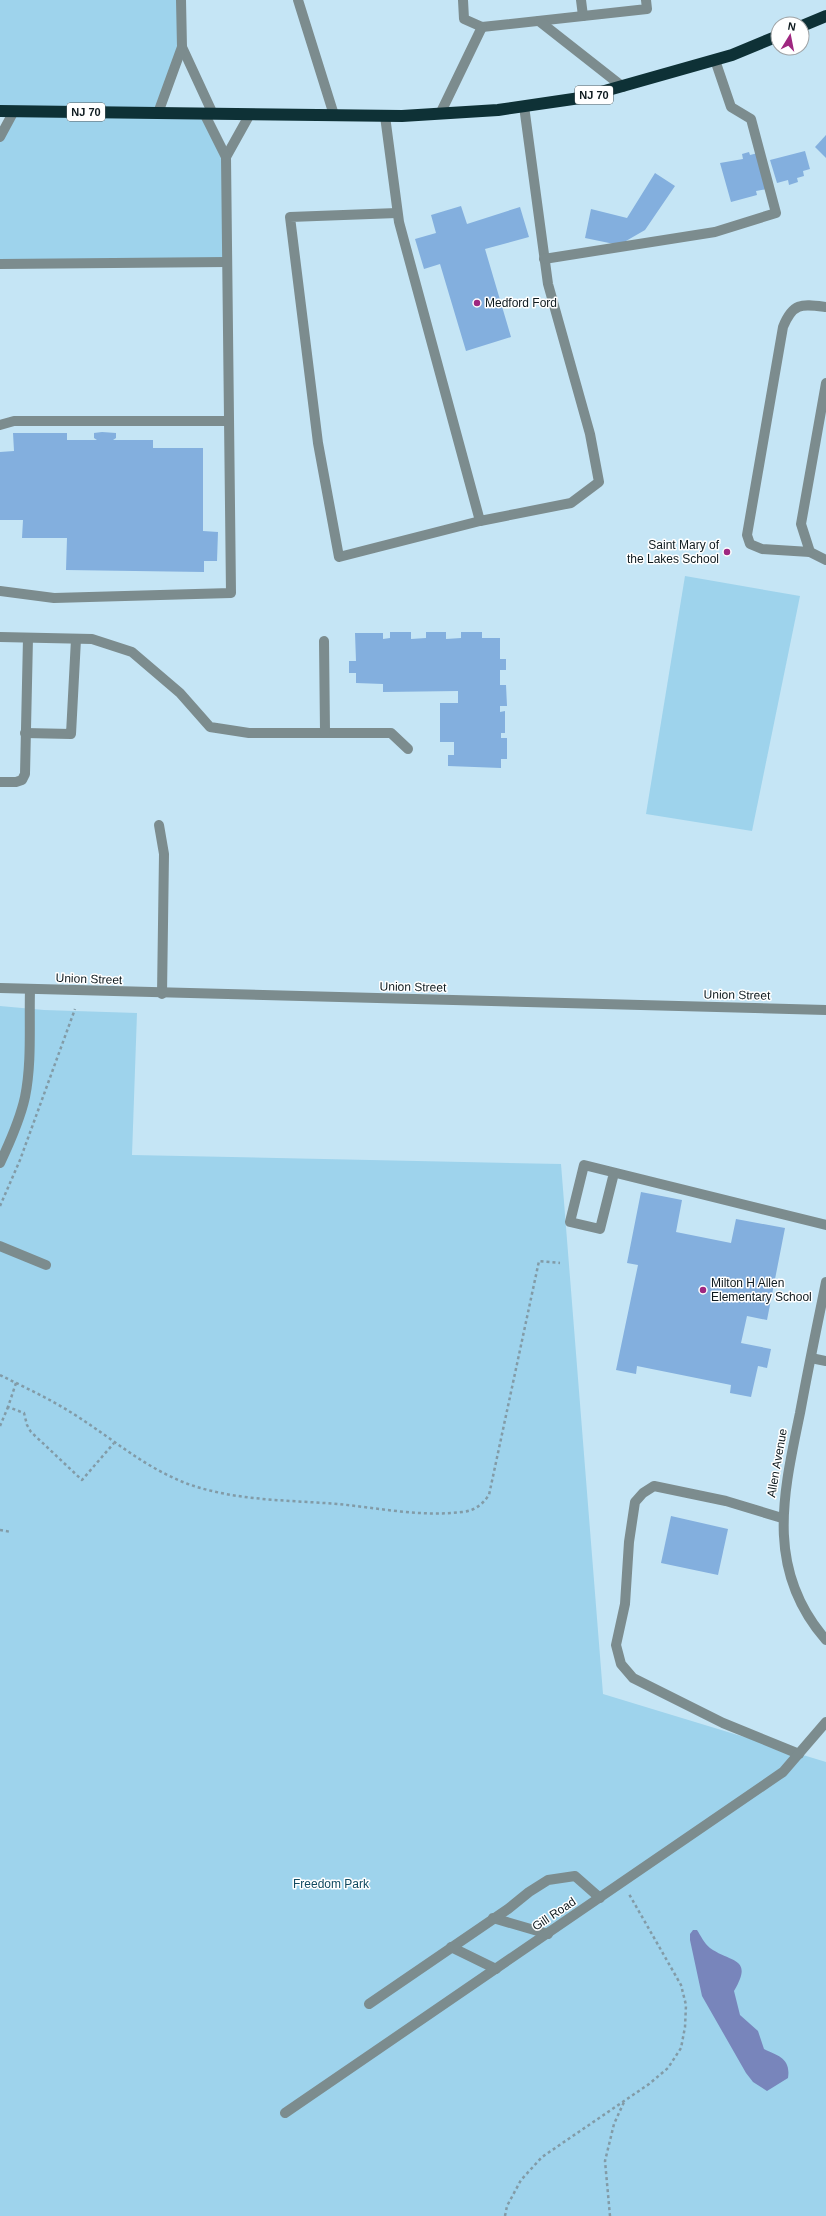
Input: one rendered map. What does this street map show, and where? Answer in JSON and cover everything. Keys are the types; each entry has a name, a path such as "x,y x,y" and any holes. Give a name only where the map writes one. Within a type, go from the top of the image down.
{"highway":[{"path":"810,23 826,16"},
{"name":"NJ 70","path":"0,110 385,116 440,114 524,106 580,98 715,60 770,39"}],"street":[{"path":"158,113 182,47 182,0"},
{"path":"298,0 334,115"},
{"path":"463,0 464,19 482,27 646,9 646,0"},
{"path":"581,0 583,16"},
{"path":"539,21 623,87"},
{"path":"440,114 482,27"},
{"path":"0,591 54,598 231,593 226,157 182,47"},
{"path":"544,259 714,232 776,213 751,119 731,107 715,60"},
{"path":"398,213 290,217 318,443 339,557 480,521 571,503 600,482 590,434 548,284 524,106"},
{"path":"0,137 14,111"},
{"path":"226,157 250,114"},
{"path":"385,116 398,213 480,521"},
{"path":"0,264 227,262"},
{"path":"826,306 804,304 796,307 788,315 783,327 747,535 750,544 762,549 810,552 826,560"},
{"path":"810,552 801,524 826,383"},
{"path":"0,424 21,421 228,421"},
{"path":"0,637 92,639 132,652 180,693 210,727 249,733 391,733 408,749"},
{"path":"0,782 16,782 22,780 25,774 28,638"},
{"path":"25,733 71,734 76,639"},
{"path":"324,641 326,732"},
{"path":"159,825 164,854 162,994"},
{"name":"Union Street","path":"0,988 162,994 826,1010"},
{"path":"0,1163 16,1126 25,1097 28,1068 30,990"},
{"path":"614,1173 600,1229 570,1222 584,1165 826,1225"},
{"path":"0,1246 46,1265"},
{"name":"Allen Avenue","path":"826,1282 792,1449 782,1518 783,1538 790,1577 806,1613 826,1640"},
{"path":"811,1358 826,1362"},
{"path":"782,1518 726,1501 661,1487 654,1486 643,1493 635,1502 629,1542 625,1604 616,1645 621,1664 633,1678 723,1723 799,1754"},
{"name":"Gill Road","path":"285,2113 783,1772 826,1722"},
{"path":"369,2004 548,1880 574,1876 600,1898"},
{"path":"493,1918 548,1934"},
{"path":"451,1947 496,1969"}],"path":[{"path":"0,1206 20,1160 75,1010"},
{"path":"0,1375 72,1413 142,1462 188,1484 232,1494 420,1512 462,1512 473,1510 483,1503 489,1495 539,1260 560,1263"},
{"path":"0,1426 16,1383"},
{"path":"8,1406 24,1413 27,1425 31,1432 82,1480 114,1443"},
{"path":"0,1530 11,1532"},
{"path":"505,2216 507,2206 521,2180 542,2157 624,2101 668,2068 681,2048 685,2027 686,2005 681,1985 623,1882"},
{"path":"610,2216 605,2161 614,2124 624,2101"}],"green space":[{"path":"0,0 181,0 182,47 158,113 204,113 226,157 227,262 0,264 0,137 14,111 0,111"},
{"path":"685,576 800,596 752,831 646,814"},
{"name":"Freedom Park","path":"0,1006 44,1010 137,1013 132,1155 561,1164 603,1694 826,1762 826,2216 0,2216"}],"shaded area":[{"path":"693,1930 697,1930 704,1942 710,1948 732,1959 741,1966 742,1972 740,1980 734,1991 740,2015 758,2031 764,2049 779,2056 787,2066 788,2078 767,2091 753,2082 746,2073 702,1996 690,1940 690,1934"}],"building":[{"path":"826,135 826,158 815,147"},
{"path":"805,151 810,169 803,171 804,176 797,178 798,182 789,185 788,180 777,183 770,160"},
{"path":"749,152 750,155 758,153 767,189 756,191 757,195 731,202 720,163 743,159 742,154"},
{"path":"655,173 675,186 645,230 619,245 585,238 591,209 627,218"},
{"name":"Medford Ford","path":"461,206 467,224 520,207 529,237 485,249 511,337 466,351 440,264 424,269 415,239 436,233 431,215"},
{"path":"13,433 67,433 67,440 97,440 94,438 94,433 116,433 116,438 113,440 153,440 153,448 203,448 203,531 218,532 217,561 204,561 204,572 66,570 67,538 22,538 23,520 0,520 0,452 14,451"},
{"path":"390,632 411,632 411,639 426,638 426,632 446,632 446,639 461,638 461,632 482,632 482,638 500,638 500,659 506,659 506,670 500,670 500,685 506,685 507,706 500,706 500,712 505,711 505,733 501,733 501,738 507,738 507,759 501,759 501,768 448,766 448,755 454,755 454,742 440,742 440,703 458,703 458,691 383,692 383,684 356,683 356,673 349,673 349,661 356,661 355,633 383,633 383,639 390,638"},
{"name":"Milton H Allen Elementary School","path":"641,1192 682,1200 676,1232 731,1243 736,1219 785,1228 767,1320 747,1316 741,1343 771,1349 767,1368 758,1366 751,1397 730,1393 731,1385 637,1366 636,1374 616,1370 638,1265 627,1263"},
{"path":"671,1516 728,1529 718,1575 661,1563"}],"place":[{"name":"Medford Ford","path":"477,303"},
{"name":"Saint Mary of the Lakes School","path":"727,552"},
{"name":"Milton H Allen Elementary School","path":"703,1290"}]}
